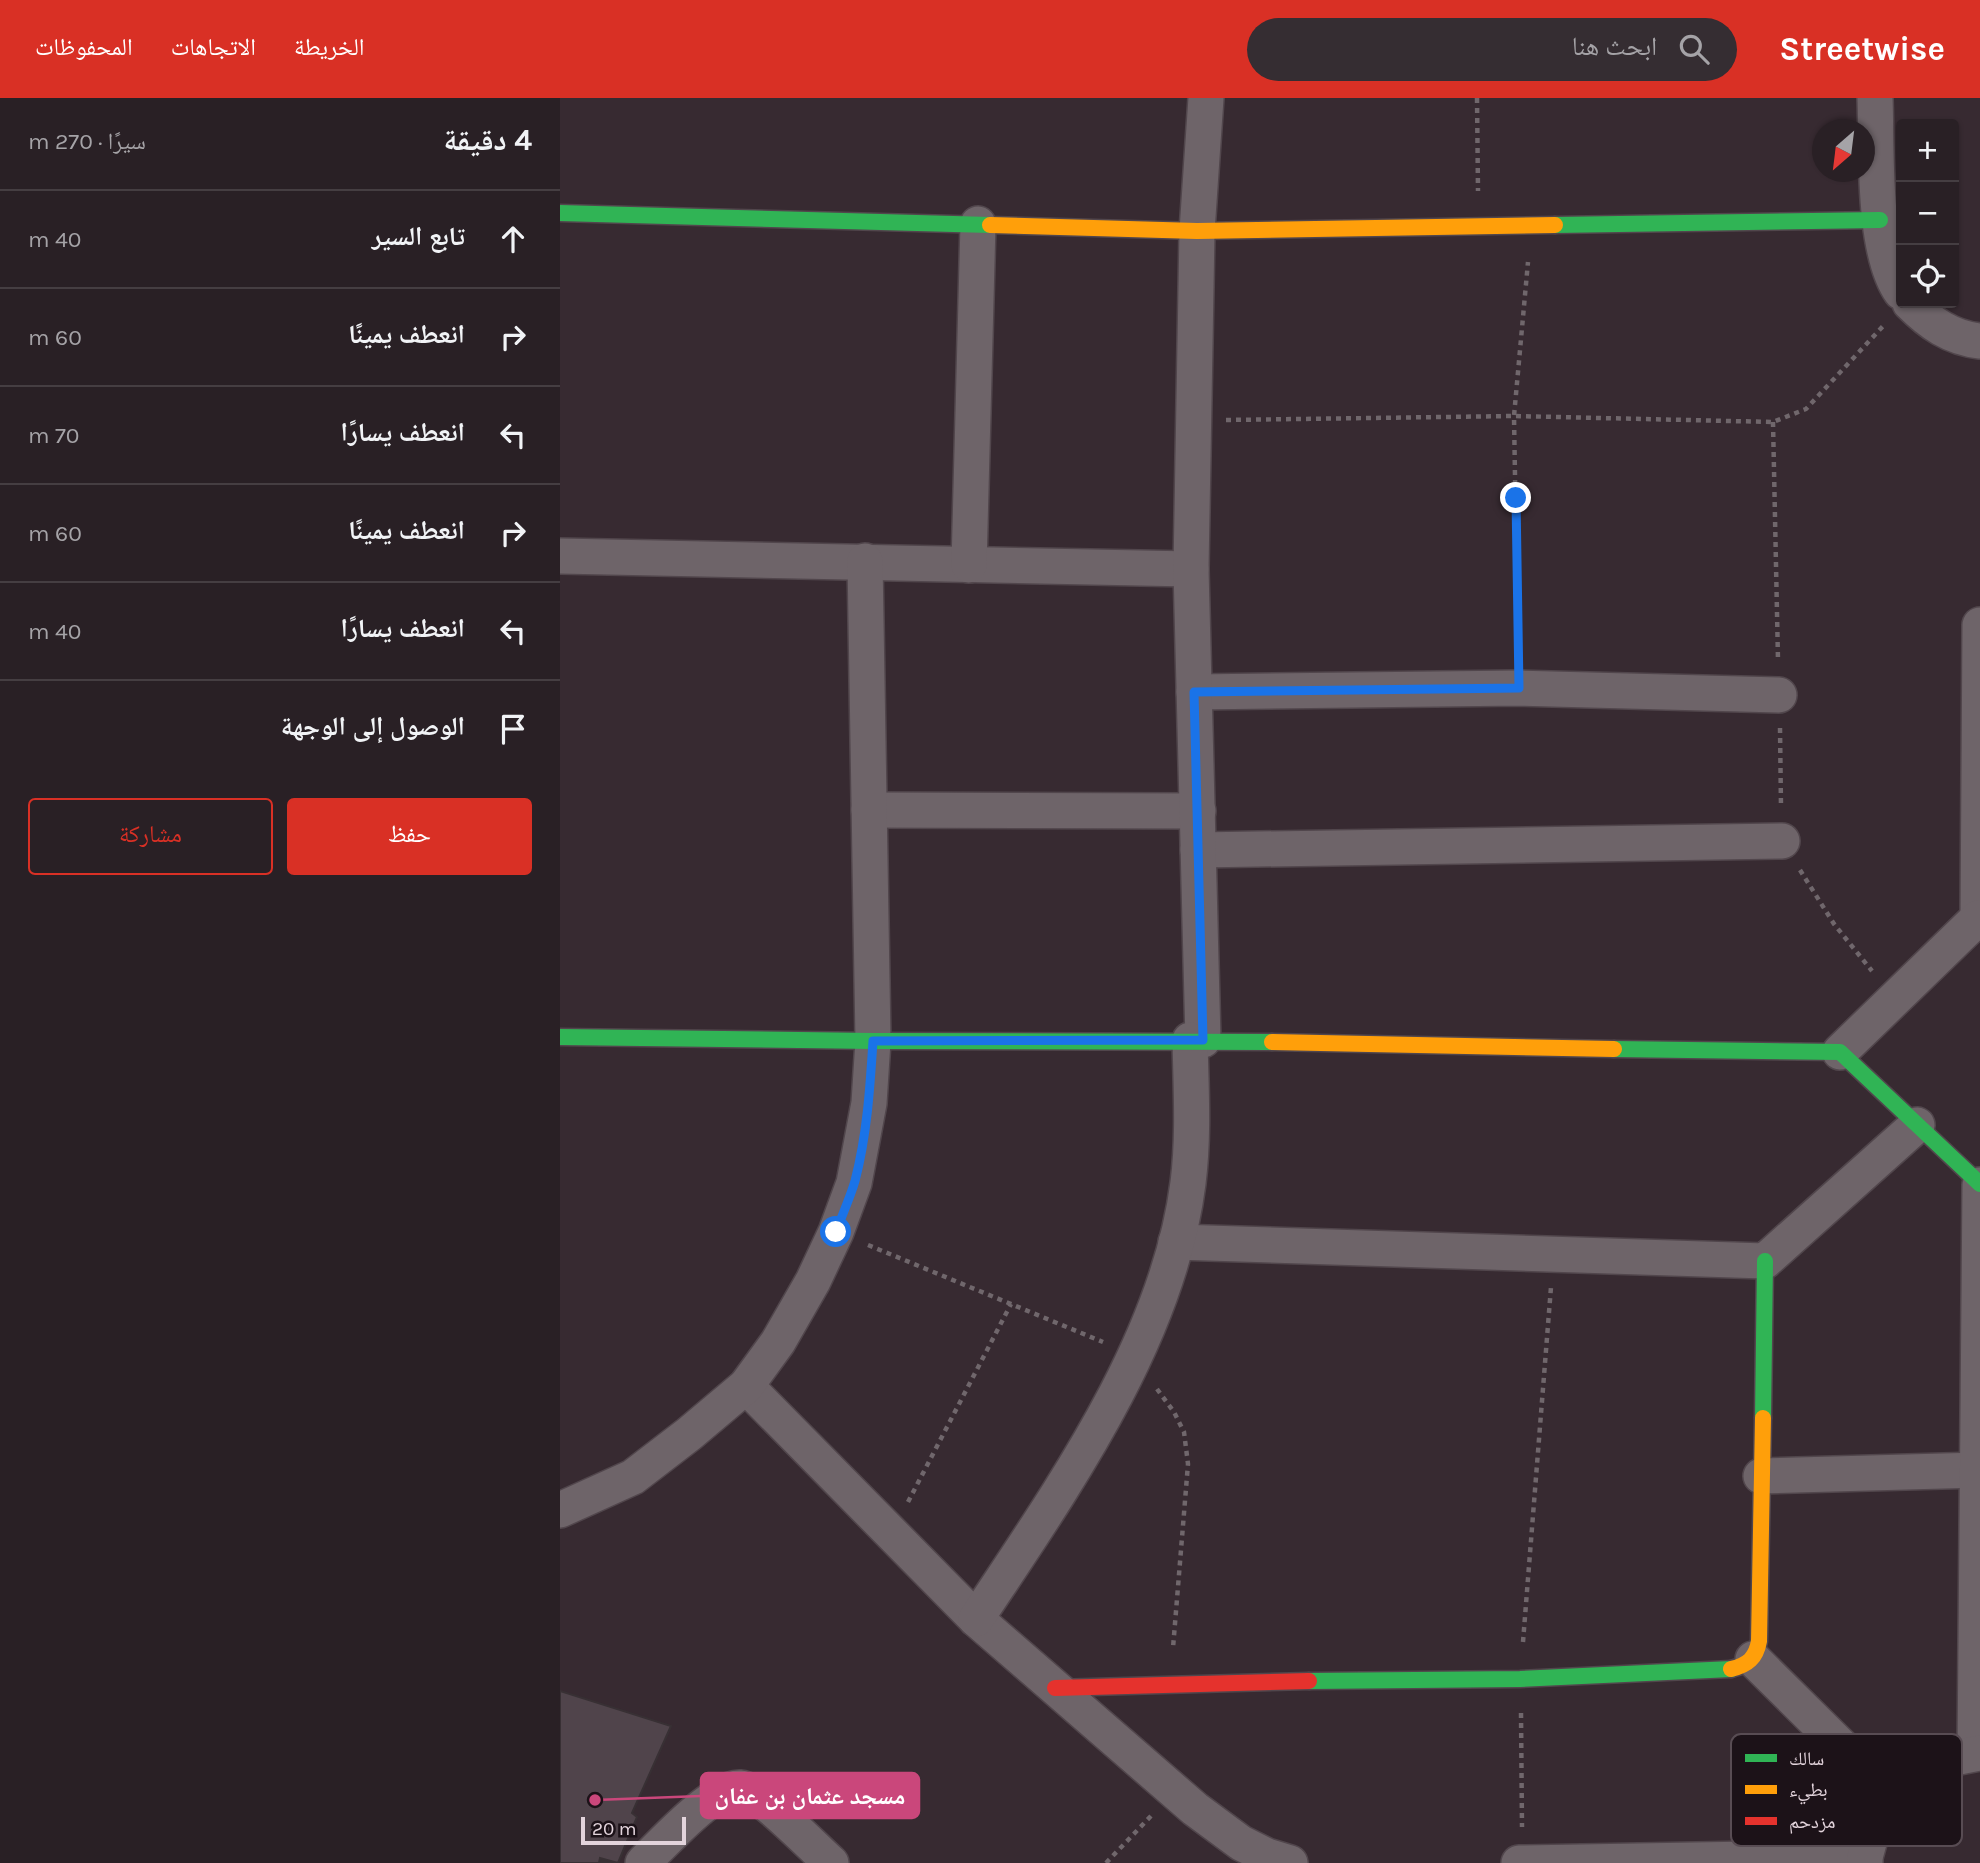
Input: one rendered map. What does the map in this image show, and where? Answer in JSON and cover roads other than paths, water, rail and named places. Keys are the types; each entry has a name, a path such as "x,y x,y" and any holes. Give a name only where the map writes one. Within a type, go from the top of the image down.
{"street":[{"path":"976,1619 1106,1415 1152,1317 1176,1241 1188,1185 1196,1040 1198,850 1191,569 1198,231 1206,98"},
{"path":"1875,98 1880,220 1886,259 1896,291"},
{"path":"560,213 1198,231 1880,220"},
{"path":"969,565 978,225"},
{"path":"1903,308 1965,340 1980,341"},
{"path":"560,556 1191,569"},
{"path":"560,1510 633,1477 746,1386 778,1342 813,1281 836,1232 854,1183 869,1103 873,1041 865,561"},
{"path":"1840,1052 1979,919 1980,625"},
{"path":"1194,692 1519,688 1779,695"},
{"path":"869,810 1198,811"},
{"path":"1198,850 1782,841"},
{"path":"560,1037 873,1041 1196,1040 1840,1052 1980,1185 1977,1753"},
{"path":"1176,1241 1766,1261 1917,1125"},
{"path":"1055,1688 1277,1681 1520,1679 1727,1670 1740,1667 1753,1659 1758,1652 1759,1641 1766,1261"},
{"path":"746,1386 976,1619 1195,1809 1241,1843 1267,1856 1290,1863"},
{"path":"1761,1476 1978,1470"},
{"path":"1753,1659 1828,1734"},
{"path":"643,1863 710,1801 724,1792 739,1788 756,1794 831,1863"},
{"path":"1521,1863 1865,1860"}],"place":[{"name":"مسجد عثمان بن عفان","path":"595,1800"}]}
